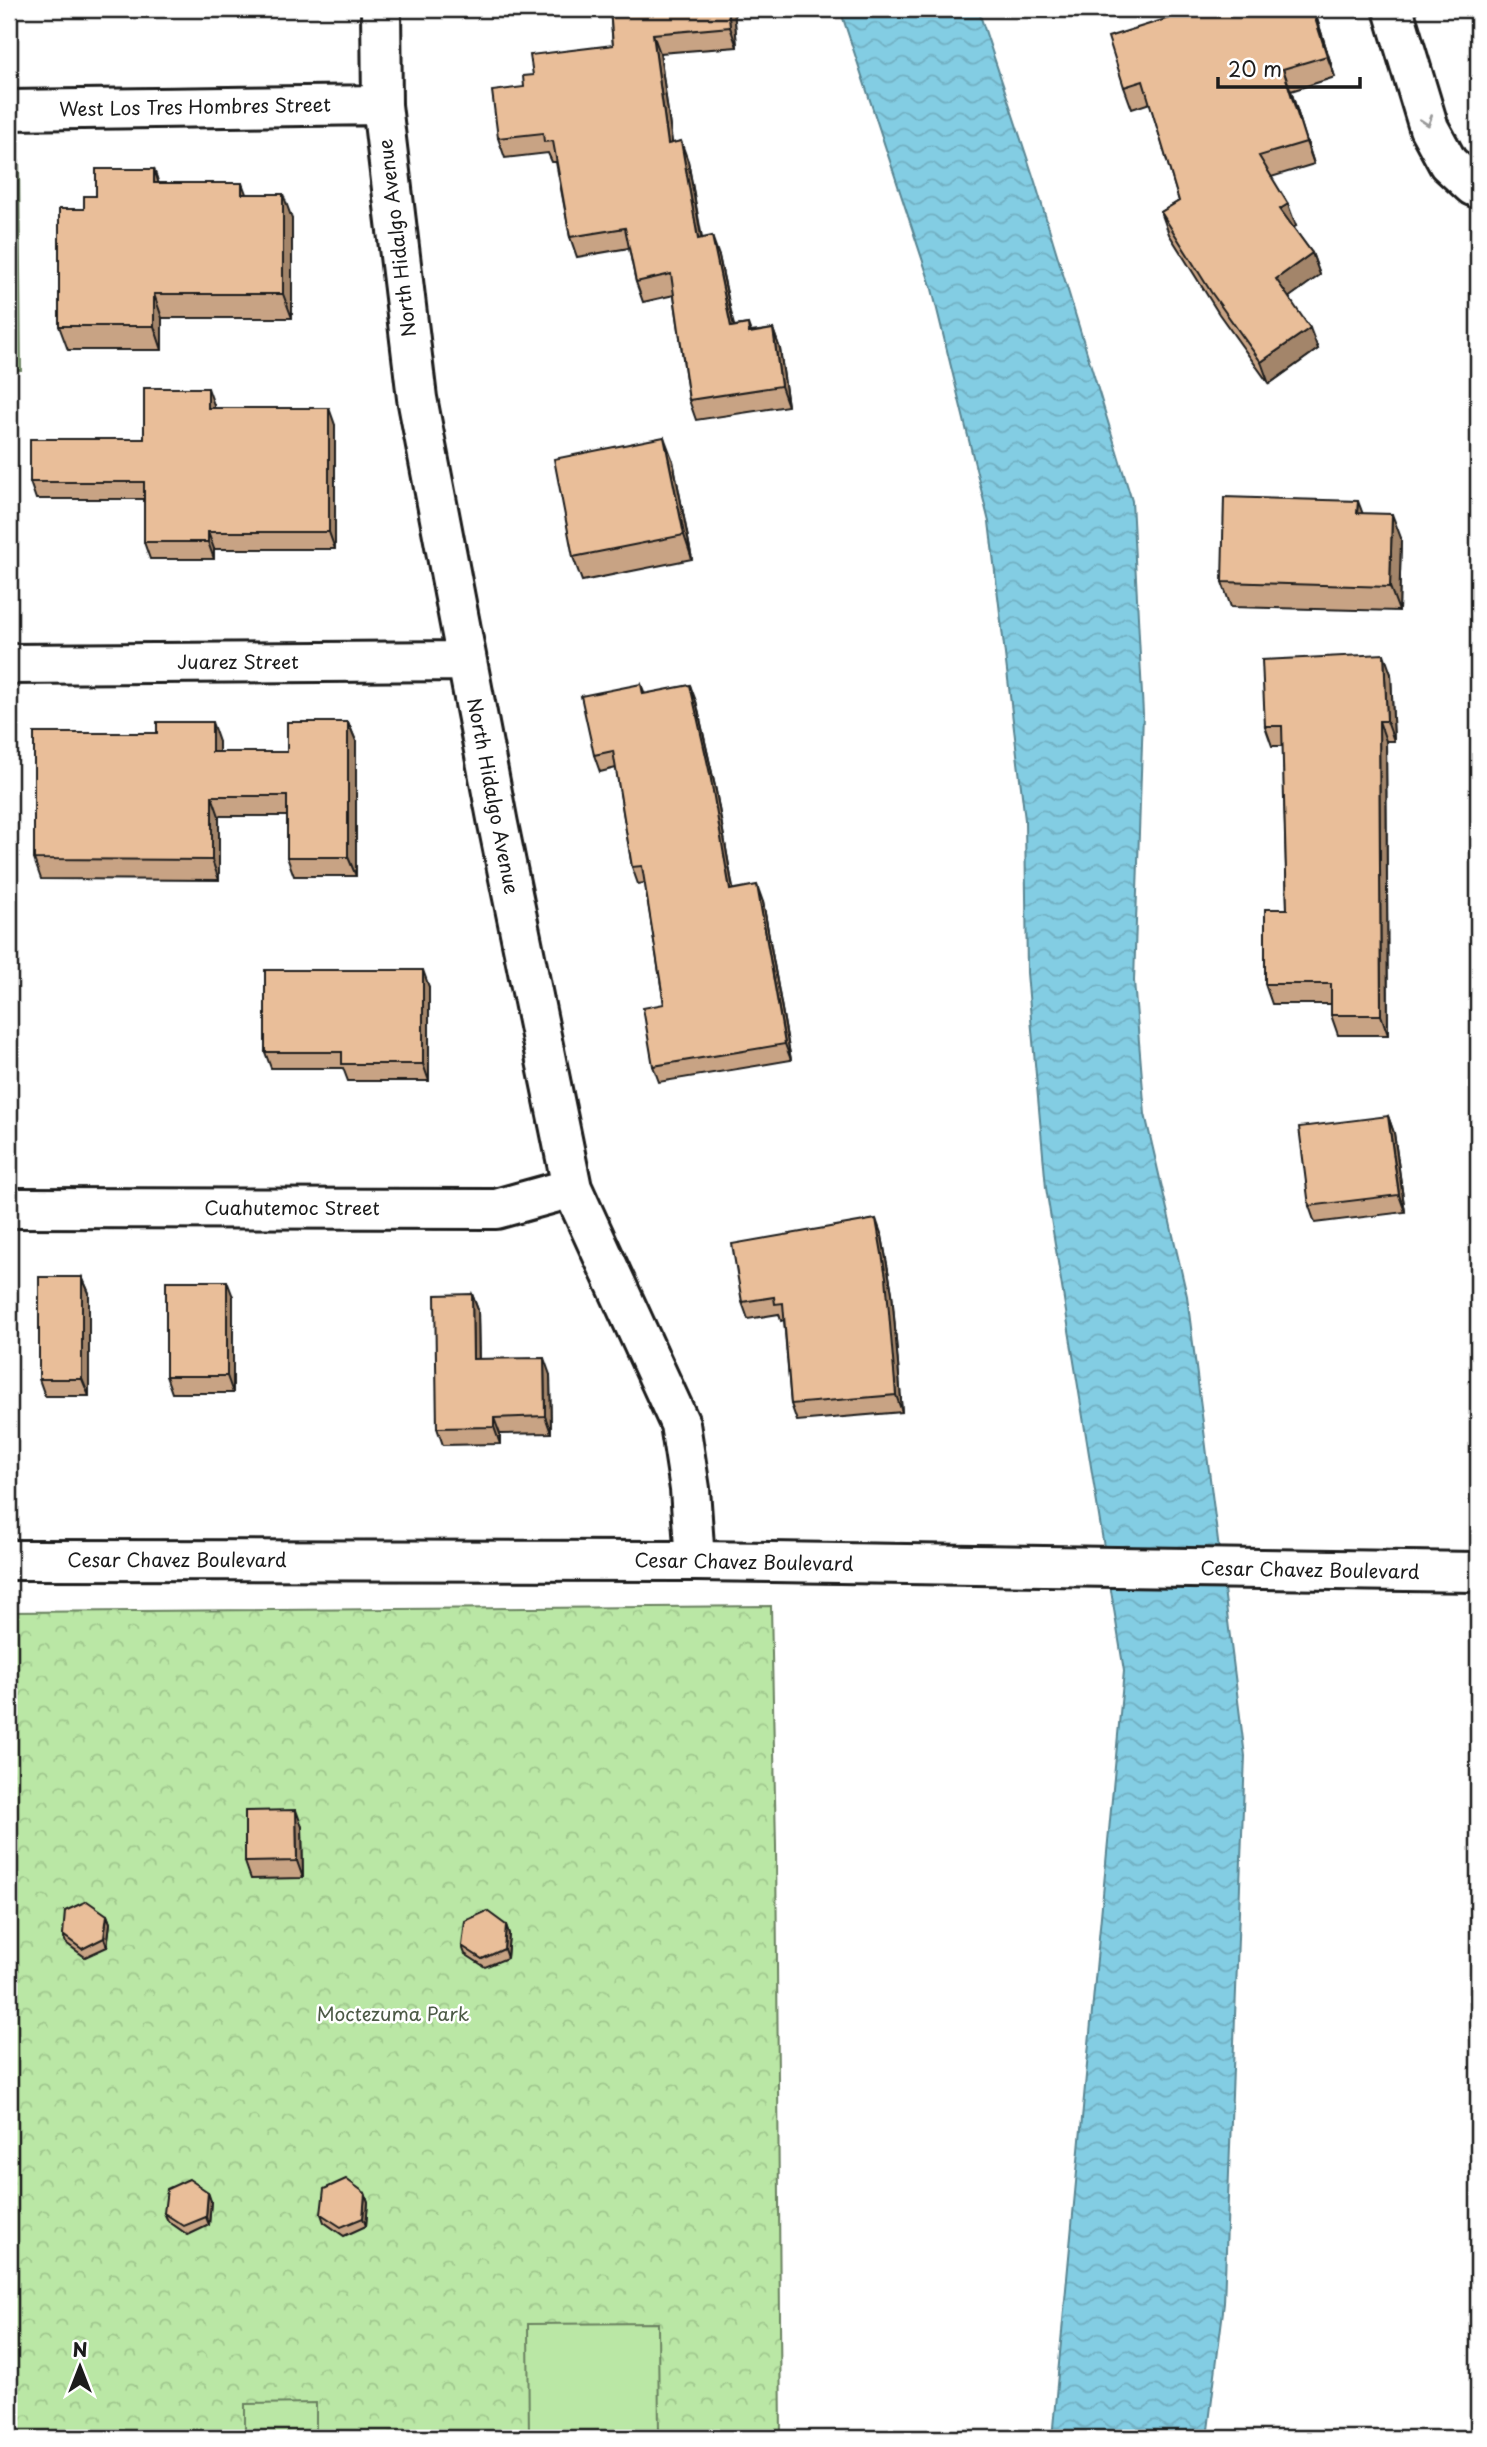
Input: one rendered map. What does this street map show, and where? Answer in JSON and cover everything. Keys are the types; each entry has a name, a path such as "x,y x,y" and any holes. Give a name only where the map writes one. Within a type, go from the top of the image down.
{"street":[{"name":"North Hidalgo Avenue","path":"381,9 382,105 417,398 572,1188 680,1424 690,1489 695,1560"},
{"path":"1393,9 1429,128 1448,163 1478,188"},
{"name":"West Los Tres Hombres Street","path":"9,110 382,105"},
{"name":"Juarez Street","path":"9,664 467,661"},
{"name":"Cuahutemoc Street","path":"9,1208 496,1209 572,1188"},
{"name":"Cesar Chavez Boulevard","path":"9,1560 695,1560 1478,1572"}],"green space":[{"path":"9,161 19,161 21,370 9,370"},
{"name":"Moctezuma Park","path":"771,1606 776,1846 781,2438 9,2438 9,1612"},
{"path":"658,2323 659,2438 529,2438 528,2324"},
{"path":"316,2403 316,2438 245,2438 245,2404"}],"water":[{"path":"840,9 978,9 1035,182 1132,501 1143,714 1134,981 1145,1114 1187,1296 1245,1756 1224,2303 1207,2438 1052,2438 1124,1671 1046,1188 1027,973 1025,820 989,522 932,289"}],"building":[{"path":"610,9 728,9 730,27 653,34 668,144 681,141 698,239 712,236 731,327 748,324 749,333 773,329 781,386 689,400 671,274 636,282 625,228 570,237 553,141 544,142 543,133 498,138 492,91 524,87 523,76 533,75 530,55 613,45"},
{"path":"1166,9 1312,9 1327,56 1283,69 1306,142 1259,156 1288,204 1280,209 1312,253 1276,279 1310,328 1261,362 1211,292 1161,212 1179,201 1143,81 1124,87 1108,37 1169,18"},
{"path":"96,169 154,169 154,183 242,183 242,194 283,194 283,294 154,294 154,326 59,326 59,209 84,209 84,196 96,196"},
{"path":"144,388 208,388 208,408 329,408 329,532 208,532 208,542 144,542 144,482 30,482 30,439 144,439"},
{"path":"664,437 684,535 573,557 554,459"},
{"path":"1224,497 1358,501 1357,513 1392,514 1390,587 1222,582"},
{"path":"1384,654 1387,721 1379,721 1381,1015 1331,1015 1331,984 1265,984 1265,909 1287,909 1282,726 1265,726 1262,660"},
{"path":"641,684 643,694 690,685 710,774 730,890 757,885 785,1044 653,1066 643,1008 664,1004 642,866 632,867 613,751 594,755 581,696"},
{"path":"157,722 212,722 212,752 287,752 287,722 348,722 348,857 287,857 287,796 212,796 212,860 34,859 34,733 157,733"},
{"path":"265,970 423,970 423,1064 342,1064 342,1052 265,1052"},
{"path":"1388,1116 1399,1195 1309,1206 1299,1127"},
{"path":"876,1219 886,1277 896,1395 791,1404 783,1303 775,1304 774,1297 742,1302 732,1244"},
{"path":"39,1277 82,1277 82,1379 39,1379"},
{"path":"166,1281 227,1281 227,1376 166,1376"},
{"path":"472,1294 473,1359 544,1358 545,1416 494,1418 494,1427 437,1428 435,1295"},
{"path":"296,1810 297,1861 245,1862 245,1811"},
{"path":"87,1901 107,1915 104,1938 82,1949 63,1935 65,1911"},
{"path":"487,1911 506,1925 504,1949 482,1959 462,1946 465,1921"},
{"path":"189,2179 208,2192 206,2217 184,2226 164,2213 167,2189"},
{"path":"346,2179 365,2193 363,2218 341,2227 321,2214 324,2189"}]}
